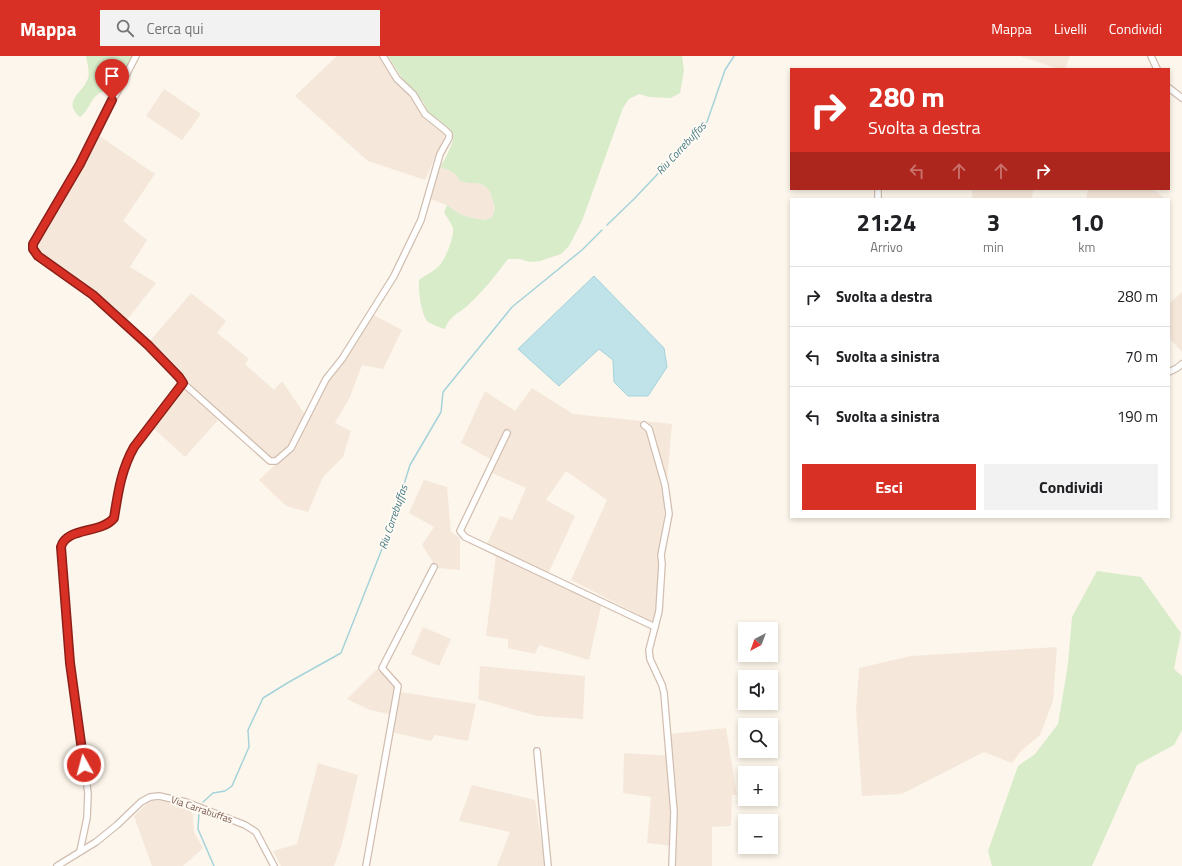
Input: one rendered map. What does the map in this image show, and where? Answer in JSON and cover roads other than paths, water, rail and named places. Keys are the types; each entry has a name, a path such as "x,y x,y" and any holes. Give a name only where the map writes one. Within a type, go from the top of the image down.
{"street":[{"path":"136,56 80,164 33,244 33,249 38,256 98,300 148,345 183,383 270,462 276,461 291,448 326,379 342,358 394,276 421,220 440,154 449,138 449,134 425,114 413,94 397,79 383,56"},
{"path":"1151,56 1157,68"},
{"path":"1170,89 1182,98"},
{"path":"1170,372 1182,364"},
{"path":"80,851 87,818 88,793 70,663 61,547 62,542 66,538 104,526 110,523 114,518 122,472 129,455 183,383"},
{"path":"644,425 649,429 665,485 669,514 661,555 662,564 659,610 649,650 650,659 664,693 674,812 672,866"},
{"path":"506,433 460,531 465,537 655,627"},
{"path":"366,866 398,686 382,668 434,567"},
{"path":"537,751 548,866"},
{"name":"Via Carrabuffas","path":"57,866 96,842 118,825 141,802 150,797 159,796 186,802 245,825 256,832 274,866"}],"water":[{"path":"594,276 664,348 667,367 648,396 628,396 614,382 613,360 599,349 559,386 518,349"}],"waterway":[{"name":"Riu Correbuffas","path":"607,225 634,199 707,122 725,70 734,56"},
{"name":"Riu Correbuffas","path":"203,802 213,793 225,791 232,786 249,747 248,730 263,698 341,653 391,526 410,465 441,412 443,392 512,307 582,250 602,230"},
{"name":"Riu Correbuffas","path":"199,812 198,829 214,866"}]}
